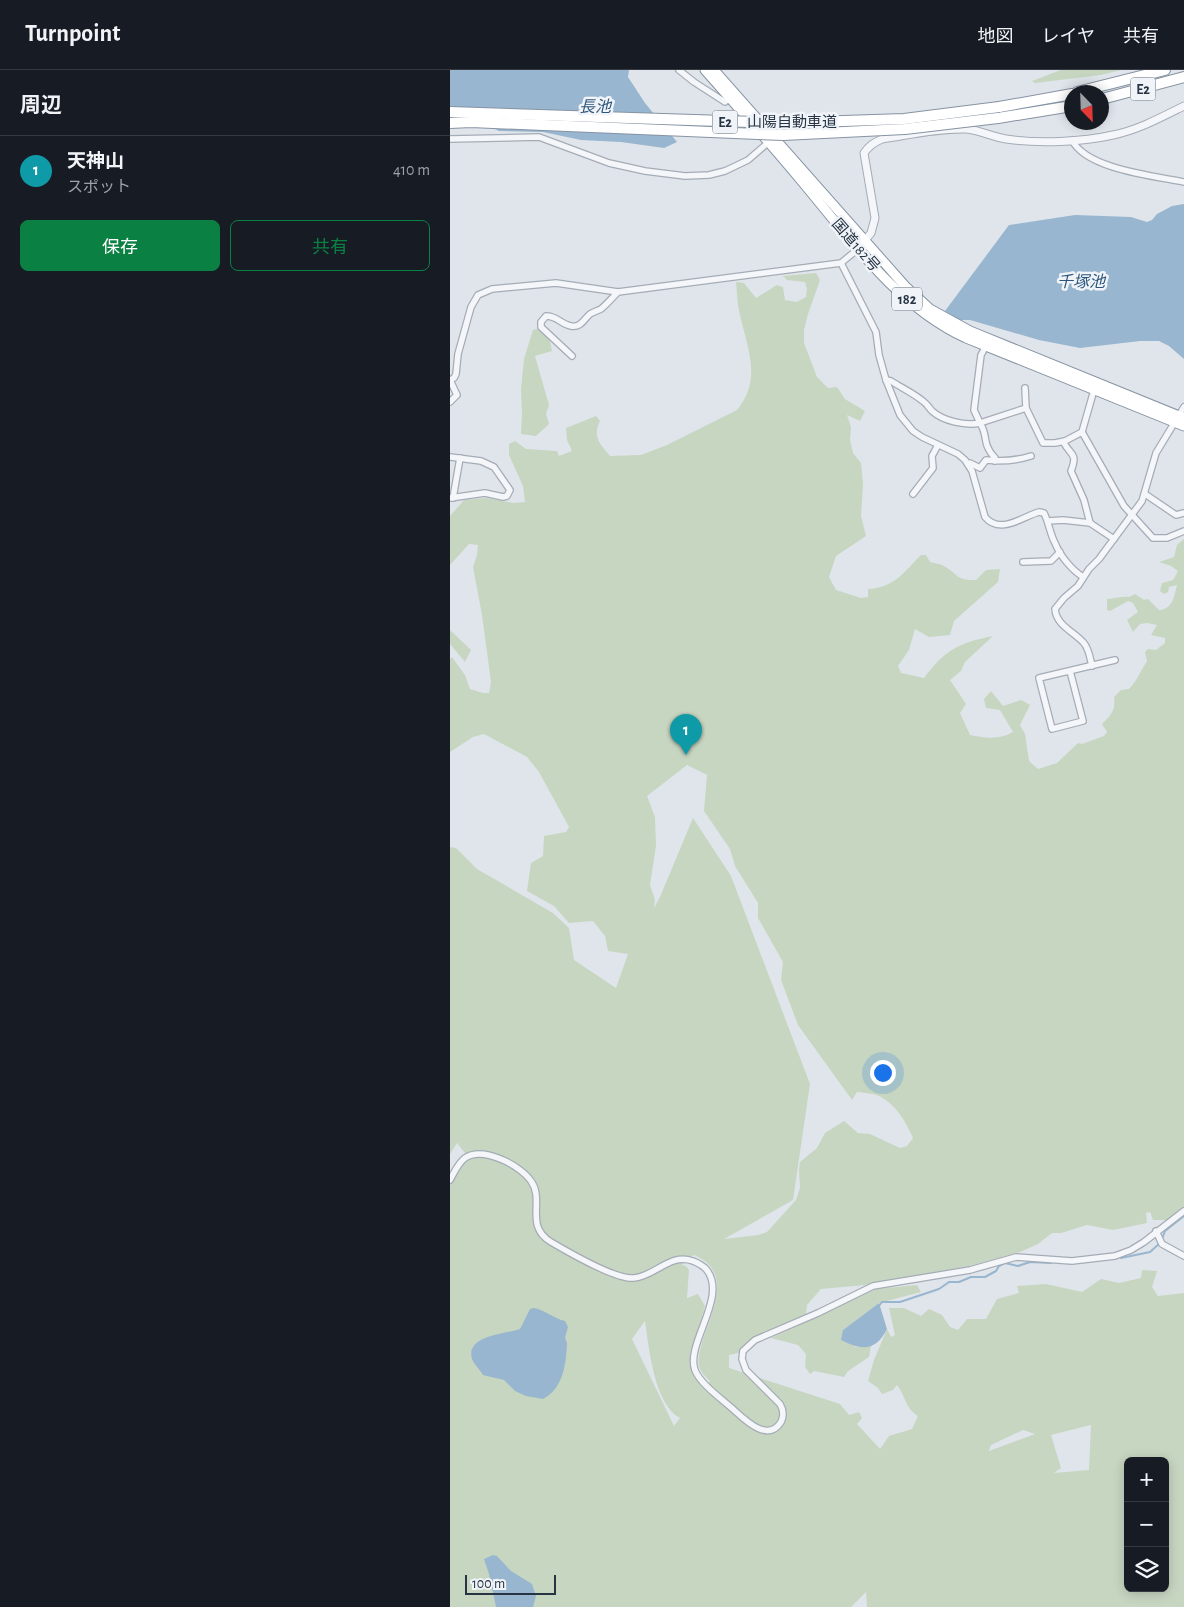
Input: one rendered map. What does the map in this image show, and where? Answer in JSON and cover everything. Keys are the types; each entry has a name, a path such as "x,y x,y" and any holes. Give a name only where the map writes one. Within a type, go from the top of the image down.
{"highway":[{"name":"国道182号","path":"705,70 772,139 905,286 930,309 948,320 1021,353 1181,421"},
{"name":"国道182号","path":"714,70 732,96"},
{"name":"E2","path":"1105,85 1165,70"},
{"name":"E2","path":"1109,98 1184,77"},
{"name":"山陽自動車道","path":"450,112 783,123 904,119 999,107 1064,95"},
{"name":"山陽自動車道","path":"450,123 784,135 906,130 1064,107"},
{"path":"450,127 502,124"},
{"name":"国道182号","path":"772,139 858,249 900,293 925,315 944,328 986,346 1094,390 1181,421"}],"street":[{"path":"680,70 694,82 725,102 732,96"},
{"path":"450,402 457,395 450,380 456,374 458,354 471,307 482,292 492,288 556,283 618,292 841,263 866,241 874,226 875,211 864,154 868,146 875,142 882,139 931,132 967,129 986,132 1005,139 1037,141 1072,140 1114,135 1184,106"},
{"path":"450,139 538,137 609,163 645,171 685,176 709,175 725,171 748,160 772,139"},
{"path":"1072,140 1076,148 1087,156 1118,170 1184,182"},
{"path":"841,263 876,332 879,355 886,380 895,405 906,424 922,437 958,454 968,464 972,471 986,517 990,522 995,525 1004,525 1039,512 1044,513 1054,543 1083,577"},
{"path":"572,356 541,327 541,322 546,316 553,316 563,323 576,326 583,323 590,314 599,310 618,292"},
{"path":"986,346 981,355 974,410 984,429 986,446 995,458 995,461"},
{"path":"886,380 925,402 933,412 947,419 968,424 980,423 1026,408"},
{"path":"1025,388 1026,408 1044,443 1055,444 1082,432"},
{"path":"1094,390 1082,432 1118,497 1153,538 1167,538 1184,531"},
{"path":"1092,666 1084,643 1071,634 1055,613 1055,609 1078,586 1145,494 1160,444 1181,421 1184,407"},
{"path":"1065,441 1065,446 1072,452 1075,460 1071,471 1084,500 1090,523"},
{"path":"913,494 933,468 932,456 938,445"},
{"path":"968,464 970,463 980,468 986,460 1016,461 1031,456"},
{"path":"450,457 460,458 481,461 494,467 510,490 508,496 503,497 485,493 451,498 460,458"},
{"path":"1145,494 1176,515 1184,512"},
{"path":"1048,521 1063,520 1090,523 1114,539"},
{"path":"1023,562 1050,560 1060,552"},
{"path":"1070,671 1083,721 1052,729 1040,678 1115,660"},
{"path":"450,1180 460,1162 466,1157 482,1154 490,1155 510,1164 526,1175 532,1182 539,1230 546,1238 558,1246 605,1270 632,1278 642,1276 679,1259 688,1259 704,1267 710,1277 713,1290 694,1354 694,1368 697,1375 709,1388 746,1420 755,1427 767,1431 777,1427 782,1417 782,1408 742,1364 743,1351 755,1340 818,1313 873,1286 970,1270 1016,1256 1072,1261 1115,1256 1131,1250 1144,1242 1184,1211"},
{"path":"1156,1231 1162,1244 1184,1256"}],"green space":[{"path":"1061,70 1121,70 1101,75 1035,83 1032,81"},
{"path":"816,273 820,280 808,314 804,330 804,343 817,377 828,388 837,387 845,399 865,411 860,421 847,415 851,427 850,440 853,453 861,463 863,484 861,516 866,536 836,556 829,577 836,590 861,598 868,597 868,589 885,586 892,582 904,573 921,555 926,555 930,562 942,565 960,578 969,580 976,580 986,570 1000,569 998,582 954,621 950,635 929,637 915,629 909,650 898,666 901,673 924,678 953,649 993,636 965,662 961,671 950,680 966,704 960,713 970,735 997,737 1013,732 1000,710 986,708 984,699 991,691 1003,706 1021,700 1030,705 1020,725 1025,734 1029,761 1038,769 1057,763 1078,743 1082,744 1104,736 1107,732 1102,724 1112,712 1114,697 1121,690 1129,689 1134,683 1147,661 1145,652 1148,649 1156,650 1165,643 1165,638 1151,635 1157,625 1140,624 1133,632 1127,620 1138,612 1133,603 1128,601 1110,611 1107,610 1107,599 1129,597 1135,594 1144,600 1148,599 1159,610 1170,605 1177,585 1169,587 1168,592 1164,594 1160,591 1162,583 1173,580 1178,571 1171,566 1159,562 1174,557 1177,545 1184,539 1184,1206 1168,1220 1153,1220 1150,1212 1146,1213 1147,1223 1113,1230 1087,1225 1061,1233 1052,1233 1038,1244 1020,1252 969,1266 865,1285 821,1289 807,1305 806,1315 746,1345 738,1353 729,1355 729,1368 840,1404 849,1415 859,1412 862,1418 857,1424 880,1449 889,1436 912,1429 918,1416 908,1406 897,1385 893,1390 882,1394 878,1388 868,1381 874,1360 887,1329 891,1337 895,1335 889,1308 904,1308 921,1316 929,1309 942,1315 950,1327 958,1330 967,1319 986,1319 997,1299 1019,1293 1017,1286 1046,1284 1082,1292 1101,1279 1119,1283 1141,1278 1142,1270 1157,1271 1152,1287 1158,1296 1184,1293 1184,1607 867,1607 866,1592 851,1607 450,1607 450,1174 474,1152 465,1153 457,1143 450,1154 450,847 456,848 477,869 553,913 569,928 574,960 616,988 628,954 608,951 605,936 593,921 569,923 554,906 527,891 531,863 543,856 544,836 566,832 569,827 539,772 527,757 484,734 473,737 450,752 450,659 452,657 465,675 470,689 489,693 491,682 473,567 478,545 469,544 450,565 450,516 464,500 486,498 514,503 525,502 523,486 509,455 509,444 515,441 526,449 557,451 559,456 572,451 567,440 566,428 596,416 600,421 597,432 598,440 610,456 641,455 667,445 737,410 750,384 751,372 748,346 738,305 736,282 744,283 756,298 777,285 783,287 785,300 797,302 806,297 807,289 805,282 787,280 783,276","holes":["687,765 707,775 704,811 730,849 735,866 758,903 758,918 783,962 781,980 798,1025 852,1100 857,1092 873,1094 886,1100 900,1114 913,1138 907,1146 900,1148 870,1134 858,1133 844,1121 825,1133 817,1148 800,1162 800,1188 796,1200 767,1232 758,1235 724,1239 793,1200 810,1084 731,876 693,818 654,908 655,900 650,885 656,846 655,817 647,796","694,1255 706,1262 713,1271 717,1281 715,1304 699,1356 700,1368 710,1381 705,1388 698,1382 691,1367 691,1358 705,1306 698,1294 687,1298 689,1270 686,1266 682,1265 686,1259","645,1321 651,1360 659,1388 664,1401 671,1411 680,1418 674,1426 632,1339","1091,1425 1089,1470 1054,1473 1061,1468 1051,1435","1023,1430 1035,1434 989,1451 991,1445"]},
{"path":"539,328 550,341 552,351 535,356 549,405 546,414 549,424 536,436 521,434 521,389 524,359 533,330"},
{"path":"450,630 471,650 465,662 450,644"},
{"path":"917,1285 921,1292 879,1303 843,1330 855,1347 871,1346 869,1357 848,1371 844,1377 814,1371 810,1374 805,1367 806,1354 798,1345 771,1338 876,1289"}],"water":[{"name":"長池","path":"450,70 629,70 628,77 645,103 677,142 664,148 621,142 581,140 543,132 499,131 450,108"},
{"name":"千塚池","path":"1184,204 1184,359 1169,346 1159,341 1140,341 1080,348 1039,340 970,320 959,320 945,311 1009,225 1075,215 1131,217 1147,222 1172,206"},
{"path":"879,1303 887,1329 878,1342 868,1347 862,1347 841,1340 843,1330"},
{"path":"534,1308 565,1321 568,1327 565,1338 567,1351 565,1367 560,1382 543,1399 526,1396 515,1391 504,1380 483,1375 472,1359 472,1351 481,1340 520,1329 530,1309"},
{"path":"493,1555 497,1556 511,1571 532,1584 536,1596 533,1607 496,1607 484,1559"}],"waterway":[{"path":"1162,1239 1165,1231 1184,1216"},
{"path":"1121,1258 1150,1252 1160,1243"},
{"path":"879,1306 882,1302 900,1302 939,1289 949,1282 959,1282 971,1277 985,1277 1005,1263 1018,1266 1030,1262 1051,1263"}],"place":[{"name":"天神山","path":"686,755"}]}
